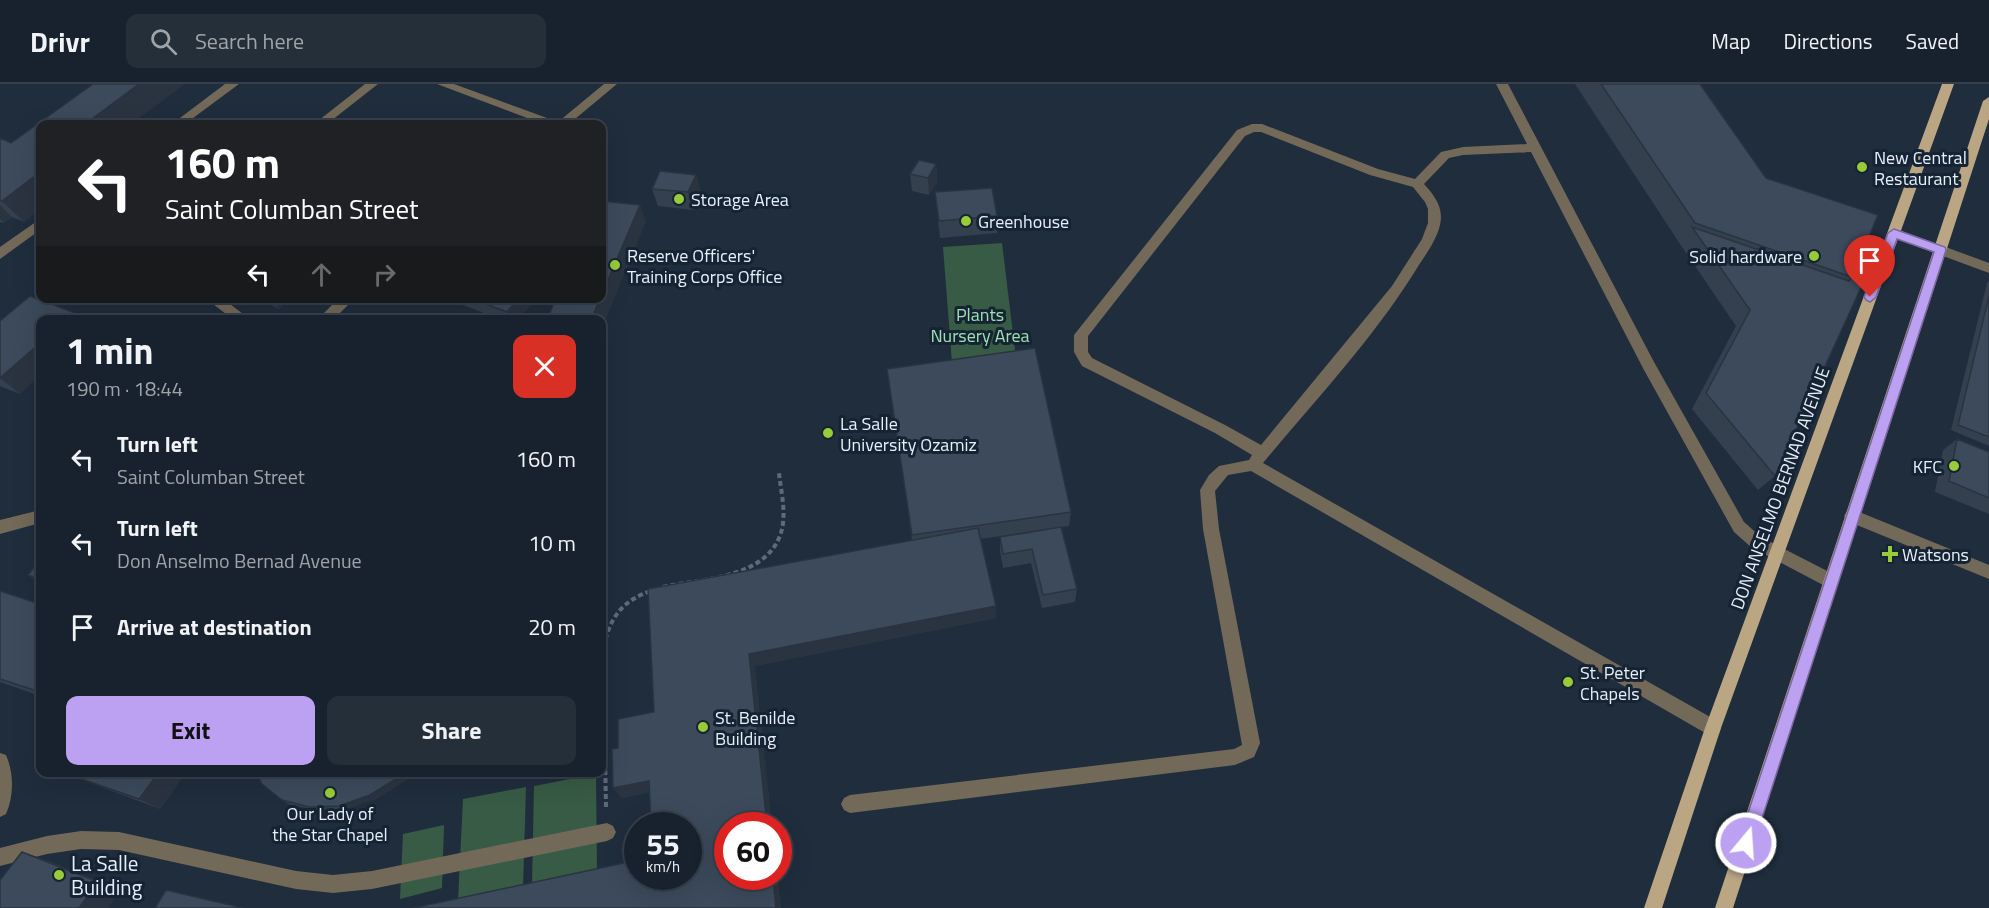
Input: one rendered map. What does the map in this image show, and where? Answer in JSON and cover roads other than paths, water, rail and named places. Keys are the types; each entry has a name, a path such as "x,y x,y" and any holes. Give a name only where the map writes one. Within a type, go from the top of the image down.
{"main road":[{"name":"DON ANSELMO BERNAD AVENUE","path":"1653,908 1713,728 1948,84"},
{"path":"1724,908 1989,101"}],"street":[{"path":"184,120 233,84"},
{"path":"325,120 372,84"},
{"path":"443,84 542,120"},
{"path":"567,120 611,84"},
{"path":"1502,84 1533,148 1739,527 1756,542 1776,554 1831,581"},
{"path":"850,804 1235,758 1248,751 1251,743 1211,529 1207,490 1224,470 1258,459 1397,289 1428,240 1434,223 1434,209 1431,200 1417,184 1374,172 1262,128 1252,128 1241,133 1081,335 1081,352 1087,362 1220,429 1258,459 1713,728"},
{"path":"1417,184 1445,155 1462,150 1533,148"},
{"path":"0,254 36,227"},
{"path":"1894,233 1989,268"},
{"path":"219,303 237,315"},
{"path":"329,315 343,303"},
{"path":"1852,516 1989,572"},
{"path":"0,527 36,518"},
{"path":"0,761 4,773 0,808"},
{"path":"0,857 47,844 81,840 119,841 296,880 333,884 372,880 607,832"}],"place":[{"name":"New Central Restaurant","path":"1862,167"},
{"name":"Storage Area","path":"679,199"},
{"name":"Greenhouse","path":"966,221"},
{"name":"Solid hardware","path":"1814,256"},
{"name":"Reserve Officers' Training Corps Office","path":"615,265"},
{"name":"La Salle University Ozamiz","path":"828,433"},
{"name":"KFC","path":"1954,466"},
{"name":"Watsons","path":"1890,554"},
{"name":"St. Peter Chapels","path":"1568,682"},
{"name":"St. Benilde Building","path":"703,727"},
{"name":"Our Lady of the Star Chapel","path":"330,793"},
{"name":"La Salle Building","path":"59,875"}],"park label":[{"name":"Plants Nursery Area","path":"980,324"}]}
